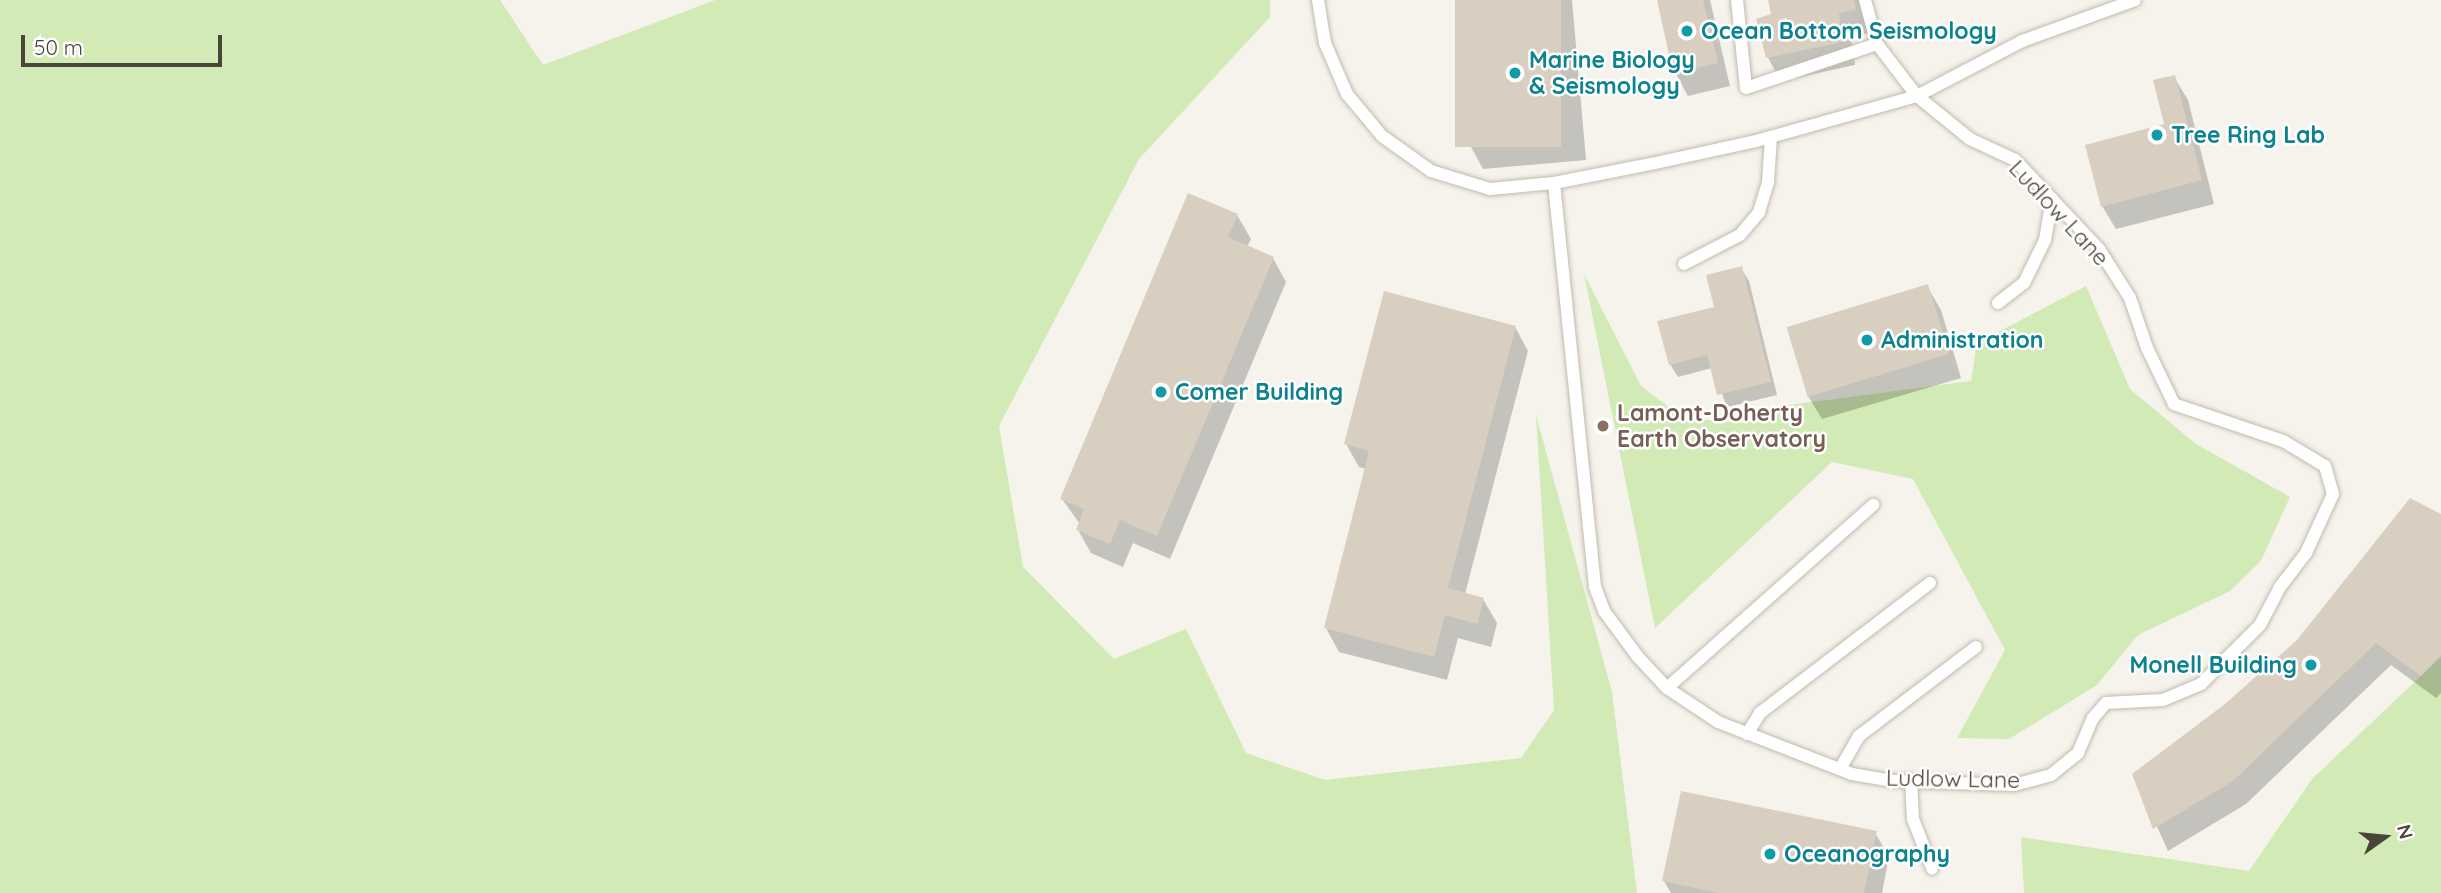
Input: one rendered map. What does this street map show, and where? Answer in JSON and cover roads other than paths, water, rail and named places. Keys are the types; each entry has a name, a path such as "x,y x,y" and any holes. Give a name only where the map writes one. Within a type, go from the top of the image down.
{"lane":[{"path":"1318,0 1325,43 1347,94 1382,136 1431,171 1490,189 1554,183 1771,137 1917,96 2022,41 2135,0"},
{"path":"1737,0 1746,88 1877,44 1865,0"},
{"name":"Ludlow Lane","path":"1554,183 1595,587 1620,634 1667,688 1697,710 1747,734 1840,769 1911,780 2014,785 2051,775 2078,752 2093,718 2106,703 2163,700 2200,684 2260,625 2280,587 2306,553 2333,494 2325,466 2283,441 2174,404 2147,348 2130,298 2099,250 2015,160 1970,139 1917,96 1877,44"},
{"path":"1684,264 1740,235 1759,212 1768,183 1771,137"},
{"path":"1998,303 2024,283 2045,240 2052,199"},
{"path":"1667,688 1873,505"},
{"path":"1747,734 1760,713 1930,583"},
{"path":"1840,769 1859,736 1976,647"},
{"path":"1911,780 1913,818 1932,868"}],"place":[{"name":"Ocean Bottom Seismology","path":"1687,31"},
{"name":"Marine Biology & Seismology","path":"1515,73"},
{"name":"Tree Ring Lab","path":"2157,135"},
{"name":"Administration","path":"1867,340"},
{"name":"Comer Building","path":"1161,392"},
{"name":"Lamont-Doherty Earth Observatory","path":"1603,426"},
{"name":"Monell Building","path":"2311,665"},
{"name":"Oceanography","path":"1770,854"}]}
